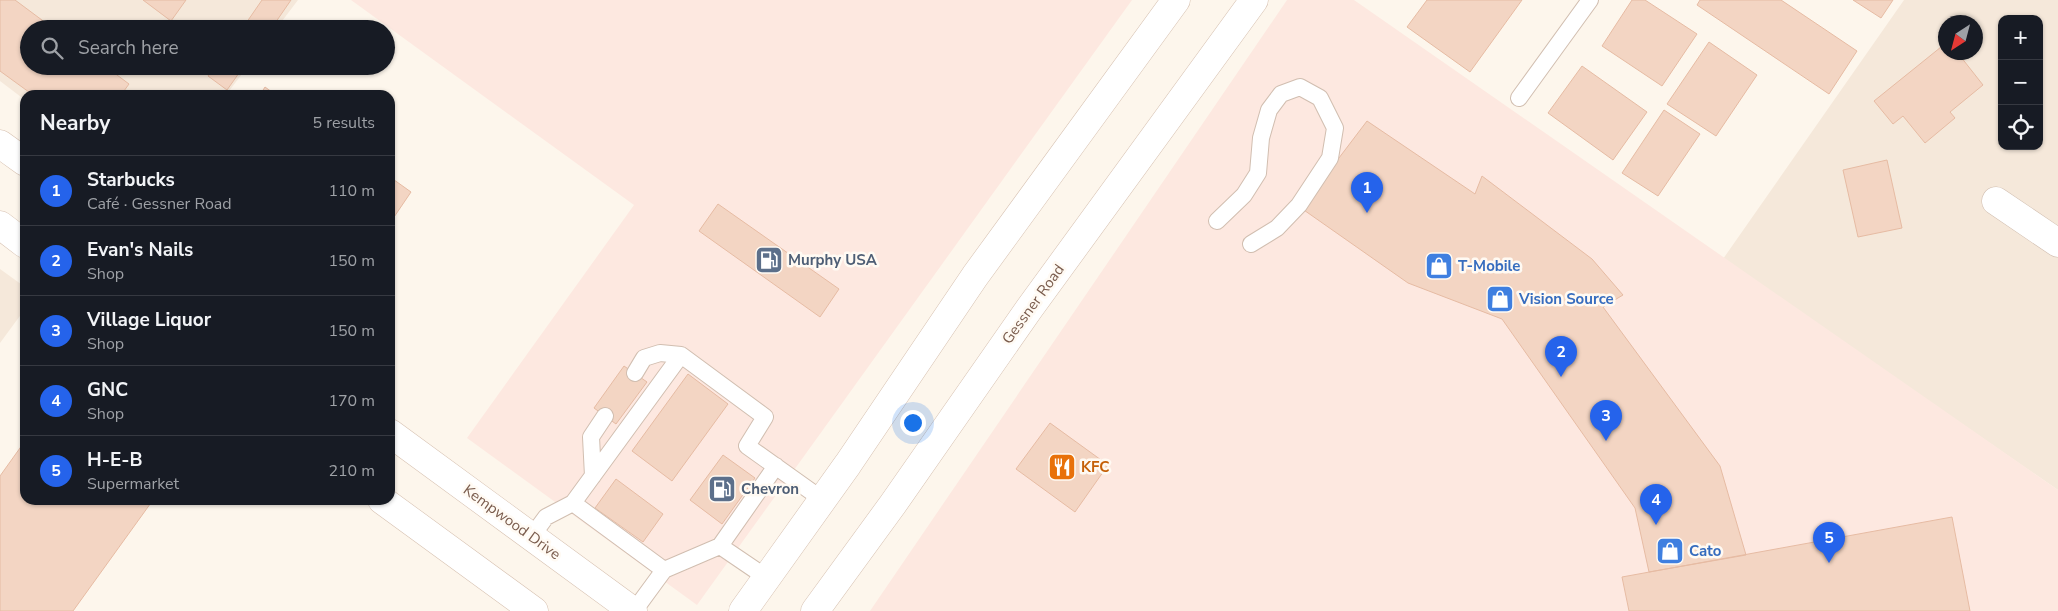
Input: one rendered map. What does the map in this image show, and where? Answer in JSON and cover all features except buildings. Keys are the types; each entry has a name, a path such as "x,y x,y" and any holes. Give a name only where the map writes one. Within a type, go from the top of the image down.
{"main road":[{"path":"743,611 823,500 975,276 1176,0"},
{"name":"Gessner Road","path":"815,611 893,504 1029,309 1254,0"},
{"path":"0,144 20,158"},
{"path":"1996,201 2058,243"},
{"path":"0,225 20,240"},
{"name":"Kempwood Drive","path":"395,437 634,611"},
{"path":"389,505 534,611"}],"lane":[{"path":"1519,98 1590,0"},
{"path":"1217,221 1244,196 1258,173 1261,138 1269,110 1281,94 1300,87 1320,98 1335,128 1330,158 1298,205 1277,228 1251,244"},
{"path":"635,373 644,358 660,353 681,355 765,417 747,446 823,500"},
{"path":"532,536 546,517 573,503 681,355"},
{"path":"593,476 591,437 605,416"},
{"path":"634,611 664,570 720,546 776,466"},
{"path":"573,503 664,570"},
{"path":"720,546 766,578"}],"shaded area":[{"path":"0,0 298,0 283,20 20,20 20,75 241,75 230,90 20,90 20,96 0,81"},
{"path":"351,0 1132,0 697,605 467,438 634,205 395,32 395,20 379,20"},
{"path":"1287,0 1354,0 2058,490 2058,611 870,611"},
{"path":"1904,0 2058,0 2058,490 1723,259"},
{"path":"0,269 20,283 20,316 0,343"}],"place":[{"name":"Starbucks","path":"1367,213"},
{"name":"Murphy USA","path":"769,260"},
{"name":"T-Mobile","path":"1439,266"},
{"name":"Vision Source","path":"1500,299"},
{"name":"Evan's Nails","path":"1561,377"},
{"name":"Village Liquor","path":"1606,441"},
{"name":"KFC","path":"1062,467"},
{"name":"Chevron","path":"722,489"},
{"name":"GNC","path":"1656,525"},
{"name":"Cato","path":"1670,551"},
{"name":"H-E-B","path":"1829,563"}]}
